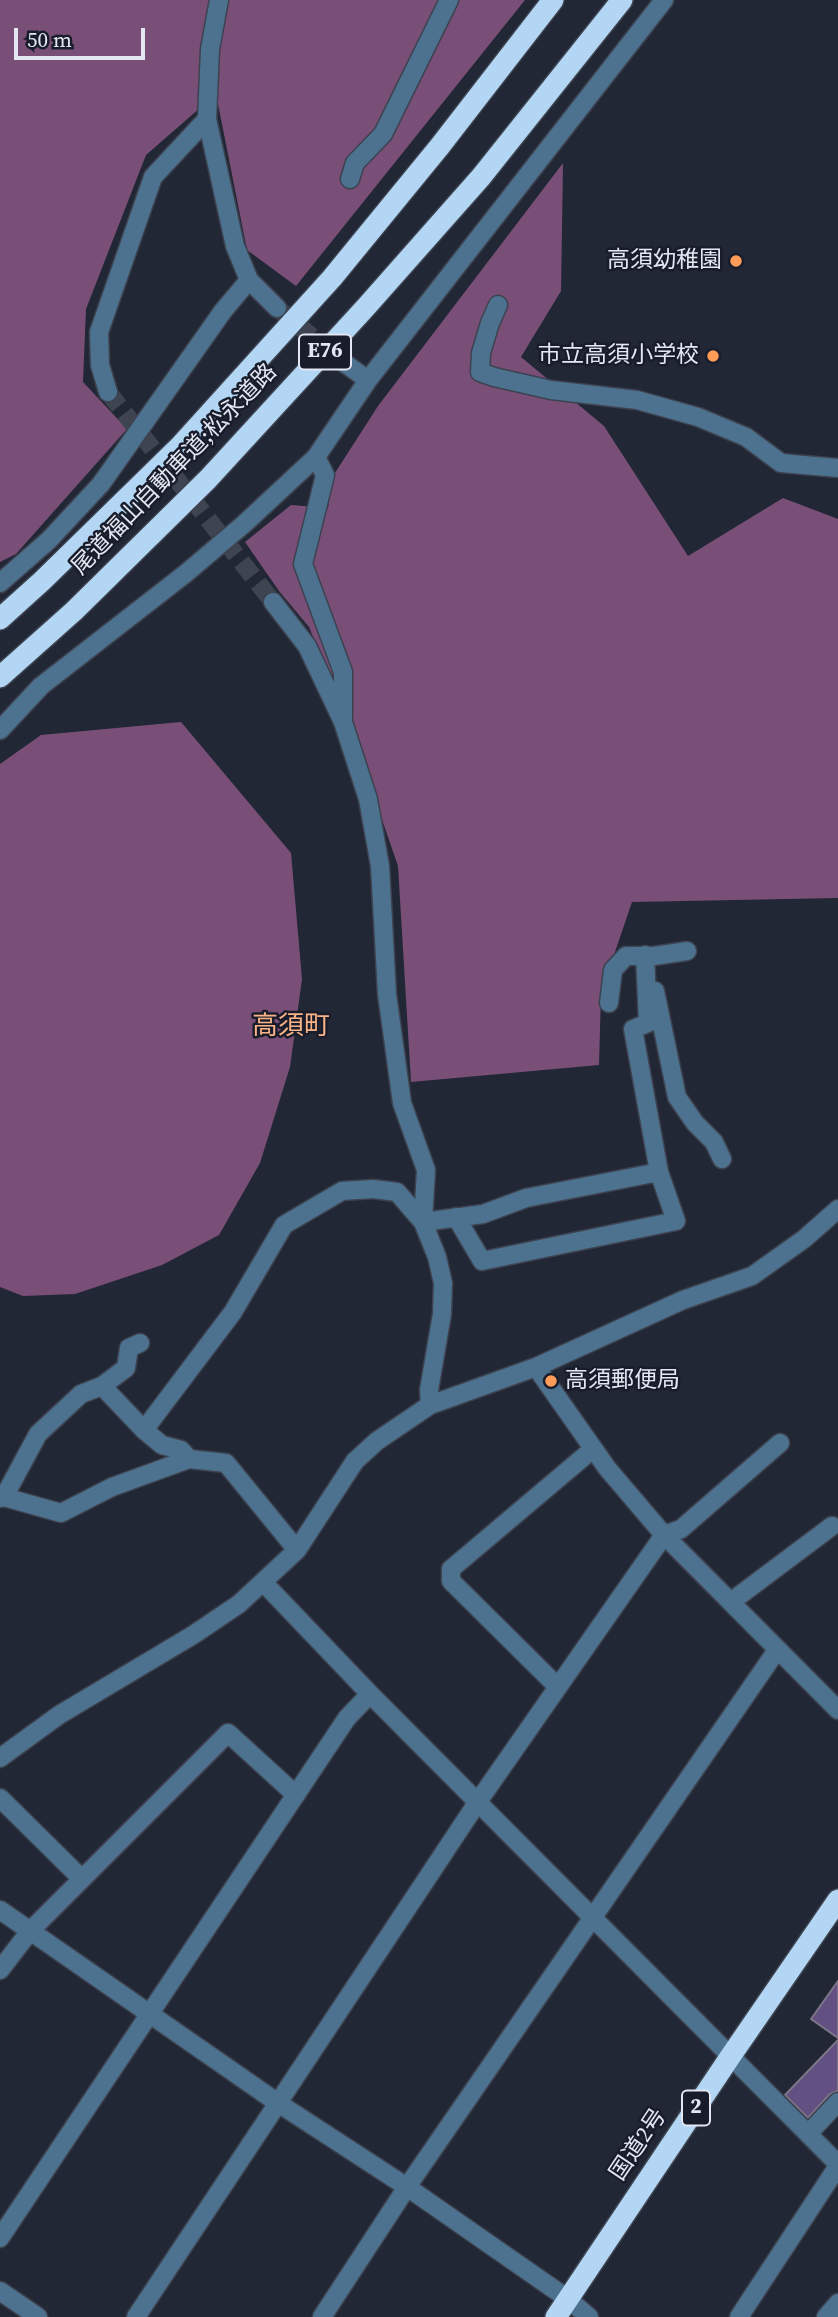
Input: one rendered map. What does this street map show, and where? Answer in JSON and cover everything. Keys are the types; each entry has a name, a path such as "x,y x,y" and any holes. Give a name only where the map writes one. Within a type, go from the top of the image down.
{"highway":[{"name":"尾道福山自動車道;松永道路","path":"0,619 42,582 180,446 332,278 440,146 553,0"},
{"name":"尾道福山自動車道;松永道路","path":"0,677 75,611 208,478 357,317 481,177 622,0"},
{"name":"国道2号","path":"556,2317 838,1900"}],"street":[{"path":"219,0 210,49 207,119 235,246 249,280 277,307"},
{"path":"350,179 355,163 383,134 449,0"},
{"path":"0,730 41,686 185,574 316,457 368,380 664,0"},
{"path":"108,392 100,365 99,332 153,177 207,119"},
{"path":"0,583 49,541 101,484 215,322 249,280"},
{"path":"498,305 481,353 480,372 551,390 637,400 698,417 746,437 780,463 838,468"},
{"path":"343,362 368,380"},
{"path":"316,457 325,475 303,564 343,672 343,722"},
{"path":"273,602 307,646 343,722 368,799 380,866 387,994 402,1103 426,1170 423,1222"},
{"path":"609,1003 612,970 626,956 687,951"},
{"path":"456,1217 482,1261 676,1221 659,1172 633,1029 648,1023 649,956"},
{"path":"649,956 677,1097 695,1123 715,1142 722,1159"},
{"path":"645,1104 677,1097"},
{"path":"423,1222 483,1214 526,1198 659,1172"},
{"path":"144,1430 233,1312 284,1225 342,1191 373,1189 397,1192 423,1222 437,1257 443,1283 442,1314 429,1390 430,1405"},
{"path":"0,1758 60,1715 193,1636 239,1604 297,1550 355,1461 377,1441 430,1405 536,1367 683,1300 751,1276 835,1216"},
{"path":"140,1343 129,1348 126,1368 102,1386 81,1394 38,1434 2,1497 61,1513 112,1487 189,1459 226,1463 297,1550"},
{"path":"536,1367 607,1468 664,1535 838,1710"},
{"path":"102,1386 144,1430 162,1445 181,1450 189,1459"},
{"path":"136,2317 477,1803 664,1535 681,1530 780,1443"},
{"path":"558,1686 452,1581 450,1569 593,1449"},
{"path":"732,1601 832,1526"},
{"path":"264,1582 477,1803 594,1917 838,2165 739,2317"},
{"path":"322,2317 407,2187 777,1650"},
{"path":"0,2238 347,1718 370,1694"},
{"path":"0,1970 30,1931 228,1733 296,1795"},
{"path":"0,1798 82,1879"},
{"path":"0,1910 278,2103 407,2187 568,2298 589,2317"},
{"path":"808,2134 838,2102"},
{"path":"0,2291 38,2317"},
{"path":"826,2317 838,2304"}],"shaded area":[{"path":"0,0 525,0 296,286 247,250 216,94 146,155 86,309 83,382 127,429 16,554 0,562"},
{"path":"563,163 561,291 521,357 604,426 688,556 783,498 838,519 838,898 632,902 601,993 599,1065 411,1082 398,866 349,724 309,627 279,591 245,542 291,505 328,508 333,476 378,406"},
{"path":"181,722 291,853 302,979 290,1067 260,1163 219,1235 162,1265 75,1294 23,1296 0,1287 0,764 41,735"}],"building":[{"path":"838,1981 838,2038 811,2019"},
{"path":"838,2040 838,2091 830,2094 808,2118 785,2095"}],"tunnel":[{"path":"277,308 343,362"},
{"path":"108,392 273,602"}],"place":[{"name":"高須幼稚園","path":"736,261"},
{"name":"市立高須小学校","path":"713,356"},
{"name":"高須郵便局","path":"551,1381"}],"district":[{"name":"高須町","path":"291,1027"}]}
